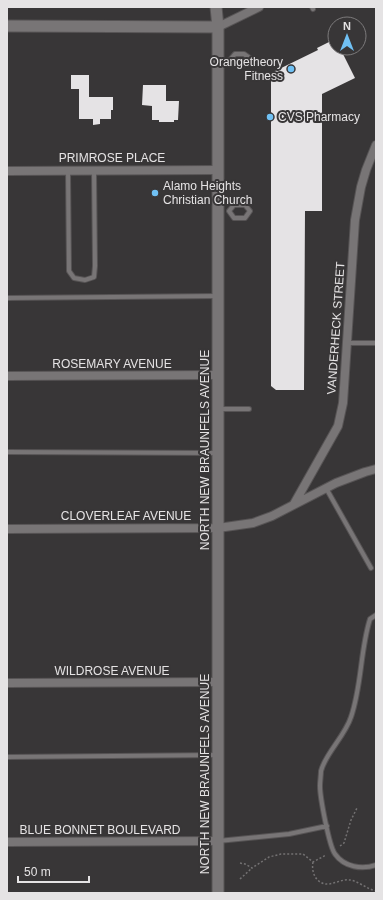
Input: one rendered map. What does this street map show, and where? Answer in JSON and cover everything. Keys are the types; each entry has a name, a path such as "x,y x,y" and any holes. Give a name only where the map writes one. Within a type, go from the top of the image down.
{"street":[{"name":"NORTH NEW BRAUNFELS AVENUE","path":"216,7 218,27 218,893"},
{"path":"7,26 218,27 254,8"},
{"name":"VANDERHECK STREET","path":"294,505 338,426 343,403 348,343 355,220 361,187 376,145"},
{"name":"PRIMROSE PLACE","path":"7,170 218,170"},
{"name":"ROSEMARY AVENUE","path":"7,376 218,375"},
{"name":"CLOVERLEAF AVENUE","path":"7,529 218,528 260,521 336,483 376,469"},
{"name":"WILDROSE AVENUE","path":"7,684 218,682"},
{"name":"BLUE BONNET BOULEVARD","path":"7,842 218,841"}],"lane":[{"path":"218,60 230,60 236,65 245,65 251,59 244,54 235,54 230,60"},
{"path":"68,170 69,271 74,278 85,280 94,277 95,266 94,170"},
{"path":"218,212 229,211 234,205 245,205 250,211 245,218 234,218 229,211"},
{"path":"7,298 218,296"},
{"path":"348,343 376,343"},
{"path":"218,409 249,409"},
{"path":"7,452 218,453"},
{"path":"326,488 371,568"},
{"path":"376,615 370,619 365,633 359,681 351,718 341,738 328,756 322,769 320,786 329,840 335,854 346,864 360,868 376,865"},
{"path":"7,757 218,756"},
{"path":"218,841 289,834 327,826"}],"path":[{"path":"336,848 344,843 351,820 357,808"},
{"path":"240,879 252,868 269,857 281,854 303,854 313,862"},
{"path":"313,862 326,855"},
{"path":"313,862 312,870 316,879 324,883 328,884 349,880 356,881 362,886 376,891"},
{"path":"240,863 246,864 252,868"}],"building":[{"path":"327,43 327,56 344,56 355,78 322,94 322,211 305,211 304,390 276,390 271,386 271,73 318,50 317,48"},
{"path":"71,75 89,75 89,97 113,97 111,119 100,119 100,124 93,125 93,119 79,119 79,89 71,89"},
{"path":"143,85 166,85 166,101 179,101 178,120 174,120 174,122 159,122 159,120 152,120 152,106 142,105"}],"place":[{"name":"Orangetheory Fitness","path":"291,69"},
{"name":"CVS Pharmacy","path":"270,117"},
{"name":"Alamo Heights Christian Church","path":"155,193"}]}
